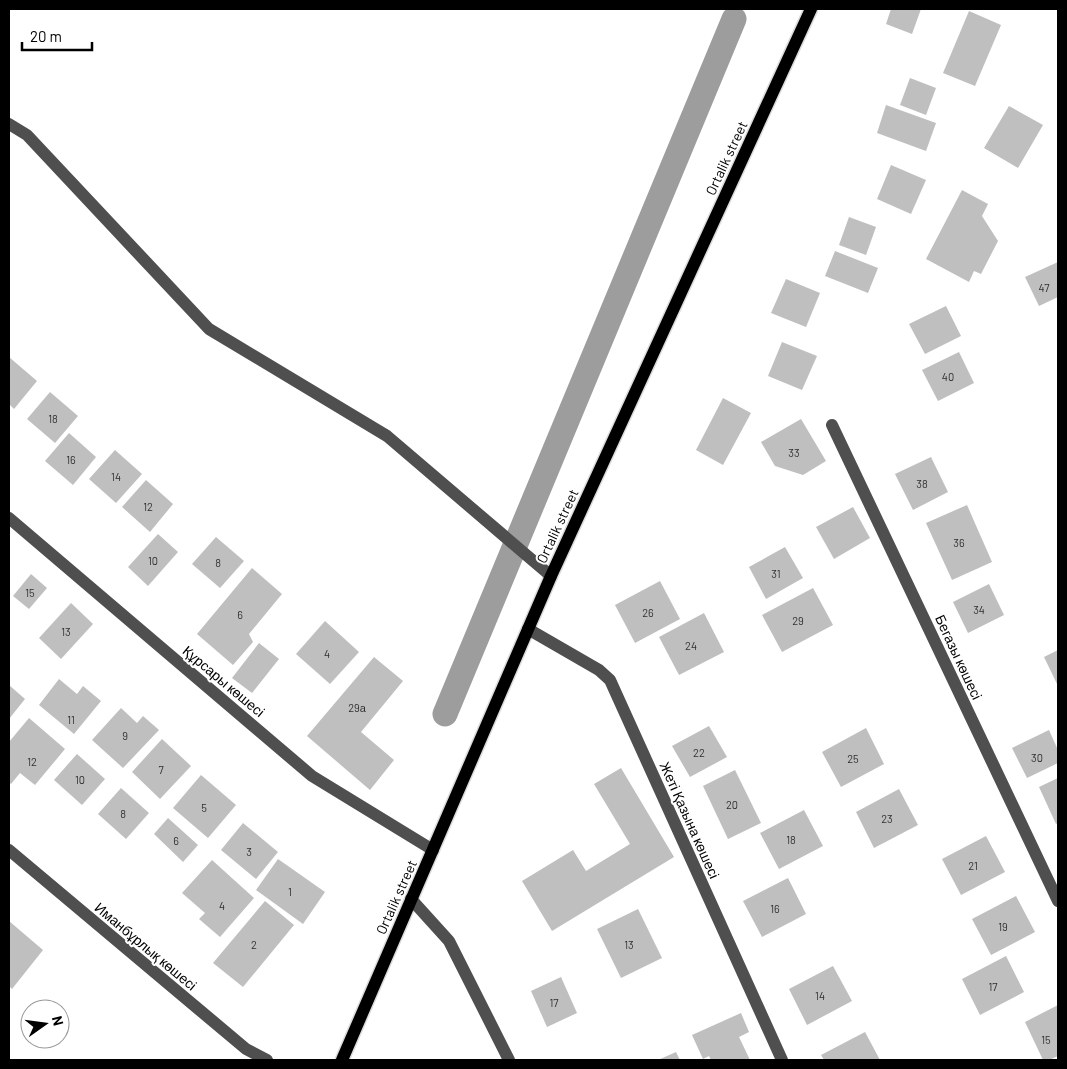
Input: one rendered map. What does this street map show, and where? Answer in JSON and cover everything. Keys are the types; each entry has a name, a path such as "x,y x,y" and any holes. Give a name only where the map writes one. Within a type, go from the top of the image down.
{"main road":[{"name":"Ortalik street","path":"342,1060 551,576 811,9"}],"street":[{"path":"9,124 27,135 209,329 387,436 551,576"},
{"name":"Бегазы көшесі","path":"832,425 1058,902"},
{"name":"Құрсары көшесі","path":"9,518 312,776 433,850"},
{"name":"Жеті Қазына көшесі","path":"528,630 599,670 610,680 782,1060"},
{"name":"Иманбұрлық көшесі","path":"9,850 246,1049 267,1060"},
{"path":"411,899 449,940 509,1060"}],"building":[{"path":"891,9 921,9 912,34 886,24"},
{"path":"969,11 1001,25 975,86 943,73"},
{"path":"910,78 936,88 926,115 900,105"},
{"path":"886,105 936,123 926,151 877,133"},
{"path":"1009,106 1043,125 1018,168 984,148"},
{"path":"891,165 926,180 911,214 877,199"},
{"path":"962,190 988,204 982,216 998,241 981,274 974,271 969,282 926,259"},
{"path":"849,217 876,227 866,255 839,245"},
{"path":"835,251 878,268 868,293 825,276"},
{"path":"1058,262 1058,297 1039,306 1025,277"},
{"path":"786,279 820,293 806,327 771,313"},
{"path":"946,306 961,336 925,354 909,324"},
{"path":"782,342 817,356 802,390 768,376"},
{"path":"959,352 974,383 938,401 922,370"},
{"path":"9,357 37,381 14,409 9,404"},
{"path":"50,392 78,416 55,443 27,419"},
{"path":"723,398 751,413 723,465 696,450"},
{"path":"801,419 826,461 803,475 775,466 761,442"},
{"path":"69,433 96,457 73,485 45,461"},
{"path":"115,450 142,474 116,503 89,479"},
{"path":"931,457 948,492 913,510 895,474"},
{"path":"146,480 173,504 150,532 122,507"},
{"path":"967,505 992,562 952,580 926,523"},
{"path":"853,507 870,538 834,559 816,527"},
{"path":"158,534 178,552 148,586 128,567"},
{"path":"216,537 244,561 220,588 192,564"},
{"path":"785,547 803,578 766,599 749,567"},
{"path":"252,568 282,594 249,634 253,642 233,665 197,634"},
{"path":"31,574 47,588 29,609 13,596"},
{"path":"660,581 680,619 635,643 615,605"},
{"path":"989,584 1004,615 968,633 953,602"},
{"path":"813,588 833,625 782,652 762,615"},
{"path":"71,603 93,624 61,659 39,638"},
{"path":"704,613 724,652 679,675 659,637"},
{"path":"325,621 359,652 330,684 296,654"},
{"path":"259,643 279,659 252,693 232,678"},
{"path":"1058,650 1058,686 1044,657"},
{"path":"374,657 403,681 361,732 394,760 370,790 307,736"},
{"path":"59,679 77,694 83,686 101,701 74,734 39,705"},
{"path":"9,685 25,699 9,719"},
{"path":"121,708 137,723 143,716 159,730 123,768 92,740"},
{"path":"29,718 65,749 35,785 20,773 11,784 9,782 9,742"},
{"path":"709,726 727,757 690,777 672,746"},
{"path":"866,728 884,764 841,787 822,752"},
{"path":"1049,730 1058,750 1058,763 1027,778 1012,748"},
{"path":"162,739 191,766 160,799 132,772"},
{"path":"77,754 105,779 82,805 54,780"},
{"path":"621,768 674,857 552,931 522,881 573,850 586,871 630,844 594,784"},
{"path":"735,770 761,823 728,839 703,786"},
{"path":"201,775 236,805 208,838 173,808"},
{"path":"1058,778 1058,823 1056,824 1039,787"},
{"path":"121,788 149,813 126,839 98,814"},
{"path":"899,789 918,825 874,848 856,812"},
{"path":"804,810 823,846 779,869 760,833"},
{"path":"168,818 198,845 183,862 154,834"},
{"path":"243,823 278,852 256,879 221,850"},
{"path":"986,836 1005,872 961,895 942,859"},
{"path":"278,859 325,892 303,924 256,890"},
{"path":"212,860 254,898 220,937 199,919 205,913 182,893"},
{"path":"788,878 806,914 762,937 743,901"},
{"path":"1016,896 1035,932 991,955 972,919"},
{"path":"265,901 294,925 243,987 213,963"},
{"path":"638,909 662,958 621,978 597,929"},
{"path":"9,921 43,950 12,989 9,986"},
{"path":"1006,956 1024,992 980,1015 962,979"},
{"path":"833,966 852,1001 807,1025 789,989"},
{"path":"561,977 577,1013 547,1027 531,991"},
{"path":"1058,1005 1058,1056 1049,1060 1043,1060 1025,1022"},
{"path":"741,1013 749,1032 739,1037 750,1060 711,1060 709,1056 703,1059 692,1035"},
{"path":"865,1032 880,1060 824,1060 821,1055"},
{"path":"676,1052 680,1060 658,1060"}],"waterway":[{"path":"445,714 734,19"}]}
